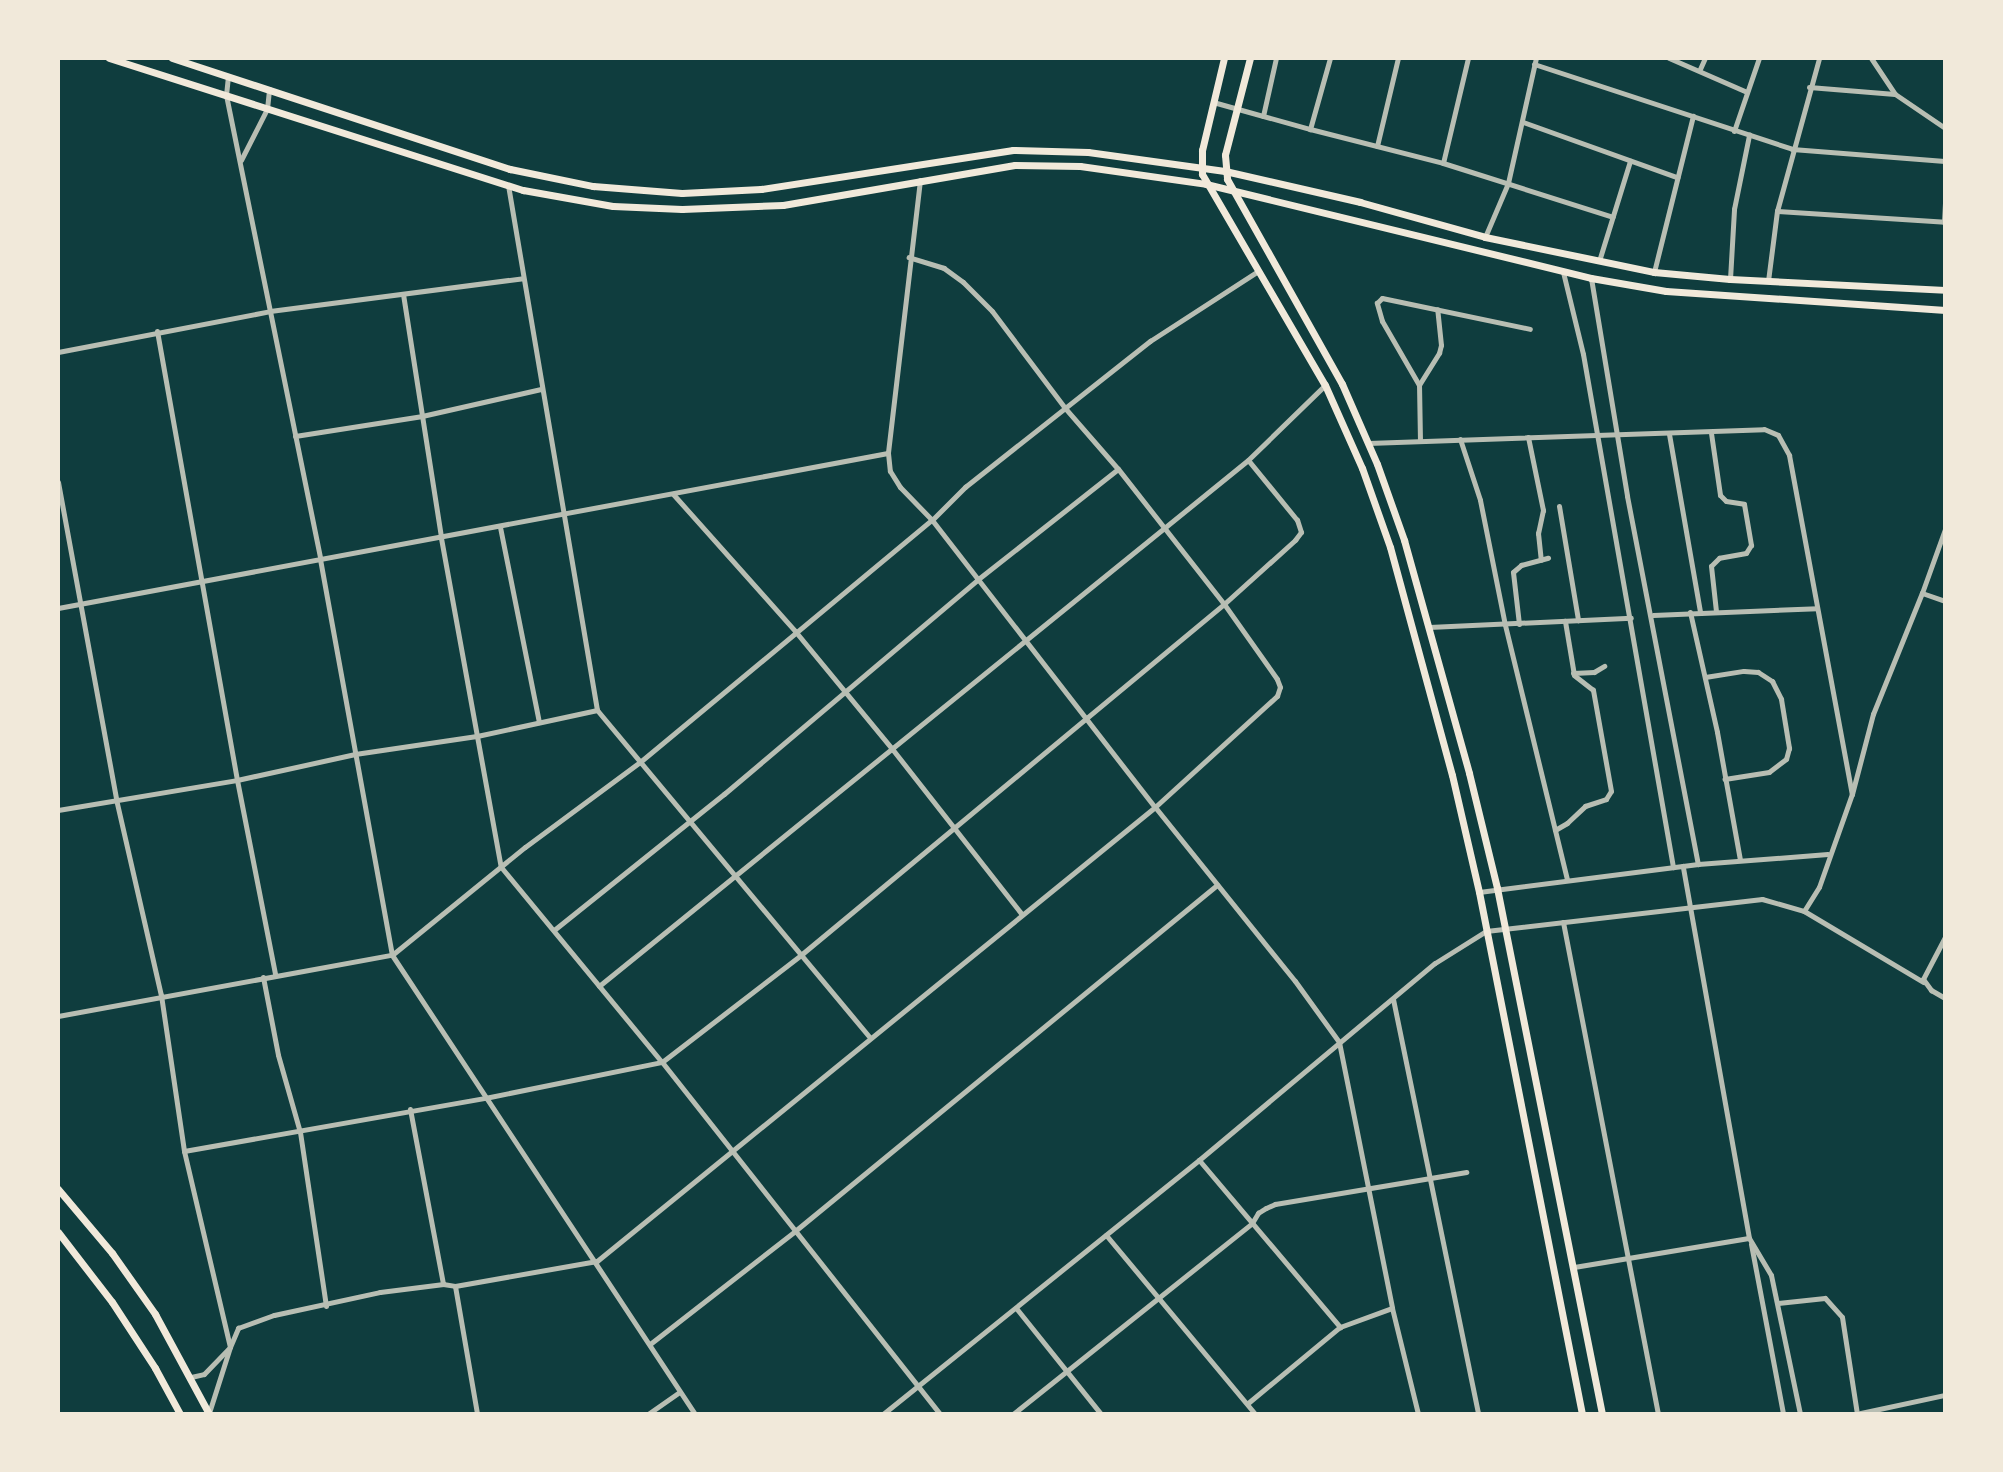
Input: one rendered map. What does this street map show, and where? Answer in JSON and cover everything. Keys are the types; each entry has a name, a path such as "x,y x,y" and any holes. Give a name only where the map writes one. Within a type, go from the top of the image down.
{"main road":[{"path":"109,58 508,185 613,206 682,209 783,205 1015,165 1067,165 1206,184 1563,272 1666,291 1945,310"},
{"path":"172,58 510,169 593,186 682,193 761,190 1013,150 1088,152 1225,171 1360,202 1485,237 1654,272 1730,279 1945,290"},
{"path":"1224,58 1201,166 1206,184 1325,385 1362,468 1390,547 1449,762 1479,892 1582,1414"},
{"path":"1250,58 1225,155 1225,171 1232,190 1342,384 1368,443 1404,540 1469,773 1497,888 1602,1414"},
{"path":"58,1189 112,1253 155,1314 209,1414"},
{"path":"58,1233 112,1303 155,1367 180,1414"}],"street":[{"path":"1263,116 1276,58"},
{"path":"1310,129 1330,58"},
{"path":"1377,146 1398,58"},
{"path":"1443,163 1468,58"},
{"path":"1669,58 1700,69 1747,92"},
{"path":"1700,69 1705,58"},
{"path":"1734,131 1759,58"},
{"path":"1768,281 1777,211 1819,58"},
{"path":"1871,58 1895,94 1945,128"},
{"path":"1485,237 1508,183 1524,122 1535,61 1792,149 1945,161"},
{"path":"228,76 226,95 320,559 392,955 485,1098 597,1261 695,1414"},
{"path":"1809,87 1895,94"},
{"path":"241,160 267,108 269,89"},
{"path":"1213,102 1443,163 1613,217"},
{"path":"1654,272 1693,116"},
{"path":"1524,122 1677,177"},
{"path":"1730,279 1734,209 1749,135"},
{"path":"1599,261 1630,161"},
{"path":"920,180 888,453 890,471 900,487 932,520 1087,716 1155,807 1317,1010 1339,1042 1392,1308 1418,1414"},
{"path":"508,185 561,514 597,710 688,821 737,875 773,923 802,954 869,1037"},
{"path":"1777,211 1945,222 1945,201"},
{"path":"209,1414 238,1328 249,1323 380,1293 443,1284 455,1286 597,1261 1021,913 1155,807 1279,691 1277,679 1224,604 1118,469 1065,408 992,311 963,282 944,268 909,257"},
{"path":"58,1016 263,976 392,955 501,867 640,762 932,520 965,487 1065,408 1150,341 1258,271"},
{"path":"1563,272 1583,354 1673,867"},
{"path":"58,352 270,311 523,278"},
{"path":"1591,278 1619,433 1627,496 1653,615 1698,864"},
{"path":"403,294 441,538 501,867 662,1062 940,1414"},
{"path":"1420,441 1419,385 1382,321 1377,303 1390,298 1530,329"},
{"path":"1419,385 1441,345 1437,309"},
{"path":"157,331 237,780 275,974"},
{"path":"599,986 1248,460 1325,385"},
{"path":"295,436 422,416 541,389"},
{"path":"1368,443 1619,433 1711,433 1764,429 1784,440 1830,661 1852,794"},
{"path":"1711,433 1720,495 1726,501 1744,504 1751,545 1746,553 1719,558 1711,566 1716,611"},
{"path":"1669,434 1700,612"},
{"path":"1519,624 1513,572 1521,565 1545,559 1538,533 1543,510 1528,437"},
{"path":"1460,439 1482,510 1505,625 1567,880"},
{"path":"58,608 888,453"},
{"path":"184,1151 300,1132 410,1109 485,1098 662,1062 802,954 1224,604 1301,532 1297,520 1248,460"},
{"path":"554,930 845,693 977,580 1118,469"},
{"path":"58,482 116,799 161,995 184,1151 230,1347"},
{"path":"673,494 795,631 955,826 1021,913"},
{"path":"1559,506 1578,620"},
{"path":"500,527 538,723"},
{"path":"1804,911 1819,887 1828,854 1852,794 1873,714 1945,529"},
{"path":"1922,593 1945,601"},
{"path":"1653,615 1818,608"},
{"path":"1690,612 1740,860"},
{"path":"1429,627 1631,618"},
{"path":"1555,830 1585,806 1606,799 1611,790 1593,690 1588,684 1577,680 1573,673 1565,621"},
{"path":"1573,673 1594,672 1604,666"},
{"path":"1705,677 1744,671 1758,672 1772,681 1781,699 1789,748 1786,759 1769,772 1725,779"},
{"path":"58,810 237,780 355,754 477,736 597,710"},
{"path":"1479,892 1698,864 1828,854"},
{"path":"1683,866 1688,908 1783,1414"},
{"path":"650,1343 795,1231 1217,885"},
{"path":"883,1414 1199,1160 1435,963 1486,930 1762,899 1804,911 1945,998"},
{"path":"1563,922 1658,1414"},
{"path":"1923,982 1925,973 1945,938"},
{"path":"263,976 278,1055 300,1132 326,1306"},
{"path":"1393,999 1478,1414"},
{"path":"410,1109 443,1284"},
{"path":"1199,1160 1340,1327"},
{"path":"1013,1414 1252,1223 1258,1213 1275,1204 1466,1172"},
{"path":"1106,1235 1255,1414"},
{"path":"1574,1267 1749,1238"},
{"path":"1749,1238 1771,1275 1800,1414"},
{"path":"455,1286 477,1414"},
{"path":"1778,1303 1825,1298 1842,1317 1856,1414 1945,1395"},
{"path":"1016,1308 1101,1414"},
{"path":"1248,1403 1340,1327 1392,1308"},
{"path":"191,1377 204,1374 230,1347"},
{"path":"648,1414 679,1392"}]}
